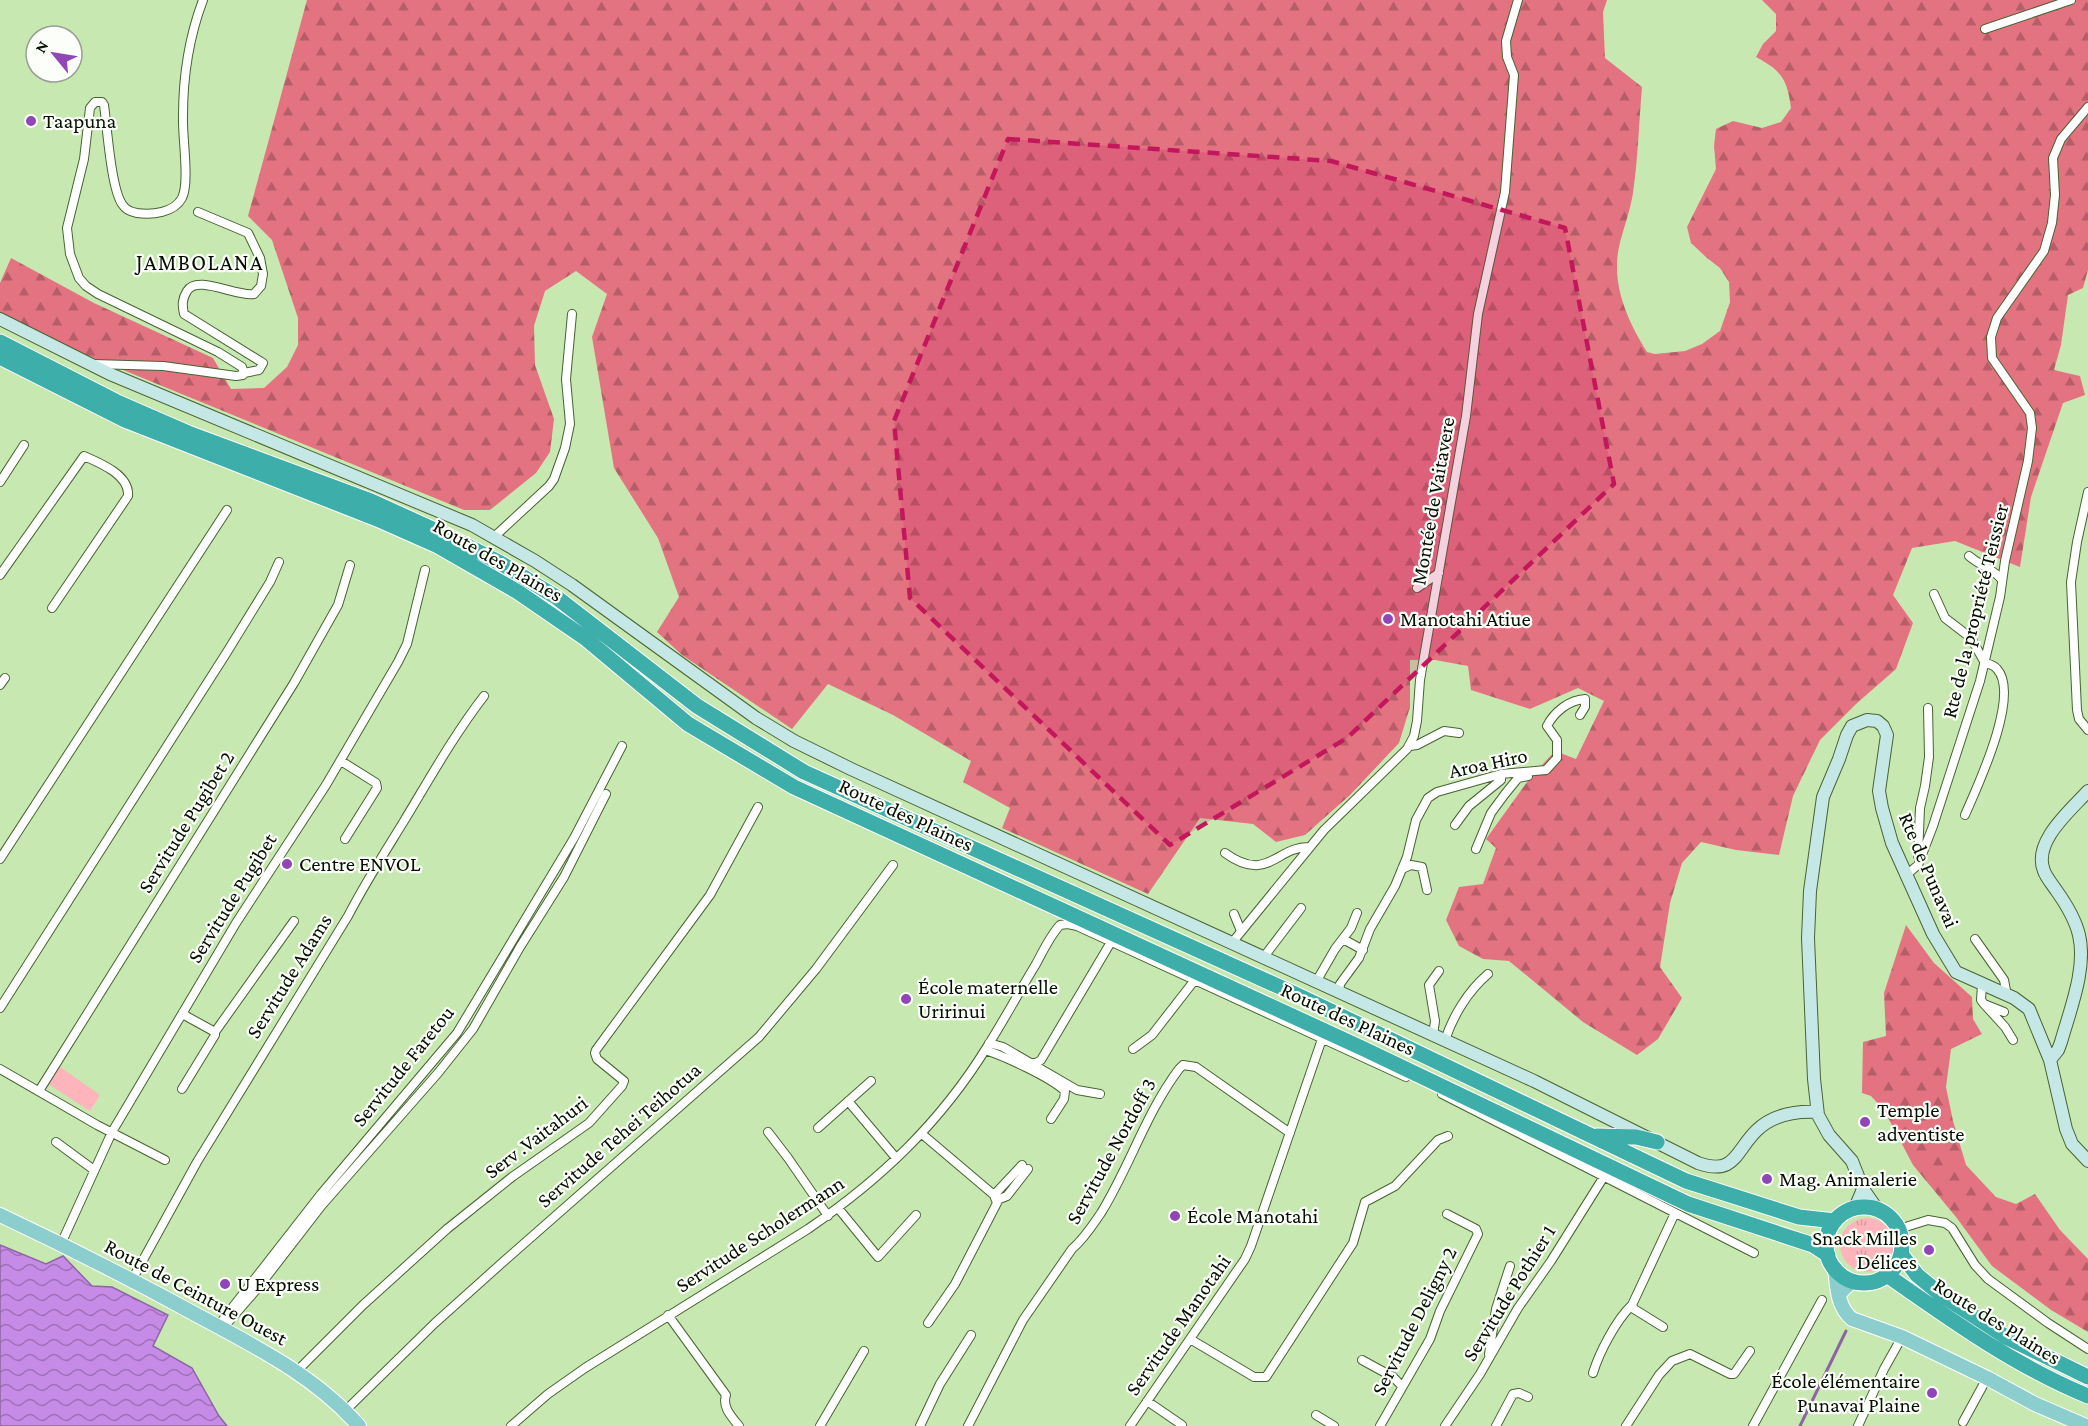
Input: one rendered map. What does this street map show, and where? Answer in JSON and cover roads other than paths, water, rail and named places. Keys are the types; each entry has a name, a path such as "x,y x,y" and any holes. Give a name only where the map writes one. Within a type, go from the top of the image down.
{"highway":[{"name":"Route des Plaines","path":"0,342 119,403 188,434 371,501 450,537 504,565 556,597 698,706 804,772 1291,992 1696,1186 1798,1217 1835,1221"},
{"name":"Route des Plaines","path":"0,357 125,420 377,519 438,546 518,592 585,638 688,724 794,787 1365,1049 1688,1204 1813,1245 1831,1262"},
{"path":"1591,1136 1636,1137 1657,1142"},
{"path":"1870,1207 1890,1217 1899,1228 1901,1237 1901,1254 1896,1265 1887,1275 1872,1282 1846,1278 1831,1262 1826,1246 1827,1237 1835,1221 1844,1213 1855,1208 1870,1207"},
{"name":"Route des Plaines","path":"1901,1254 1917,1275 1940,1294 2006,1337 2088,1377"},
{"name":"Route des Plaines","path":"1887,1275 1996,1349 2055,1382 2088,1396"}],"main road":[{"name":"Route des Plaines","path":"0,319 90,364 221,421 453,516 494,537 572,585 728,700 794,741 1534,1082 1698,1163 1714,1168 1731,1163 1757,1131 1770,1121 1792,1113 1817,1112"},
{"name":"Rte de Punavai","path":"1877,1209 1863,1189 1852,1161 1828,1135 1817,1112 1808,938 1814,857 1823,797 1852,726 1867,720 1877,721 1883,726 1887,735 1879,791 1890,840 1933,934 1956,972 2029,1009 2050,1060 2066,1129 2072,1144 2088,1161"},
{"path":"2050,1060 2058,1050 2076,991 2079,937 2072,914 2043,871 2041,858 2051,832 2088,791"},
{"path":"1855,1208 1863,1189"},
{"name":"Route de Ceinture Ouest","path":"0,1215 132,1280 297,1371 324,1390 359,1426"},
{"path":"1831,1262 1841,1306 1845,1314 1852,1319 1902,1337 2036,1404 2086,1426"},
{"path":"1839,1294 1854,1281"},
{"path":"2036,1404 2088,1417"}],"street":[{"path":"203,0 190,43 186,71 183,115 186,183 183,198 175,207 165,211 138,213 125,208 118,195 104,105 102,102 95,102 90,108 84,159 67,228 68,242 72,264 86,286 117,304 185,334 218,352 242,367 244,373"},
{"name":"Montée de Vaitavere","path":"1410,746 1414,736 1420,680 1466,416 1475,330 1505,192 1514,75 1507,57 1506,41 1518,0"},
{"path":"1985,29 2071,0"},
{"name":"Rte de la propriété Teissier","path":"1905,876 1918,865 1948,784 1985,663 2028,461 2032,428 2030,413 1992,358 1991,337 1999,314 2043,255 2052,223 2055,190 2053,158 2061,139 2088,107"},
{"path":"90,364 163,366 236,376 259,370 263,363 184,314 183,298 189,286 207,285 238,294 254,294 260,289 262,282 261,262 255,243 247,232 198,212"},
{"path":"494,537 549,486 554,479 565,448 570,424 566,379 572,314"},
{"path":"0,482 24,445"},
{"path":"0,575 84,456 101,463 120,476 126,484 128,496 52,608"},
{"path":"2088,492 2077,542 2071,592 2076,710 2079,719 2088,730"},
{"path":"0,859 227,510"},
{"path":"1969,556 2002,580"},
{"path":"0,1008 270,582 279,562"},
{"name":"Servitude Pugibet 2","path":"39,1091 294,684 338,605 350,565"},
{"name":"Servitude Pugibet","path":"61,1244 112,1132 236,923 341,761 407,644 425,570"},
{"path":"1417,588 1439,573"},
{"path":"1934,594 1945,618 1971,638 1985,663 1995,667 2001,677 2004,697 2003,709 1988,761 1965,815"},
{"name":"Servitude Adams","path":"132,1280 196,1162 348,916 359,893 423,788 471,712 484,696"},
{"name":"Aroa Hiro","path":"1339,993 1342,980 1363,950 1370,929 1395,886 1416,820 1428,798 1437,792 1501,774 1546,770 1557,758 1557,740 1547,726 1553,714 1585,699 1585,707 1580,715"},
{"path":"1918,865 1920,808 1929,757 1928,708"},
{"path":"1231,944 1324,830 1410,746 1417,745 1444,731 1459,733"},
{"name":"Servitude Faretou","path":"220,1327 321,1194 450,1043 574,838 622,746"},
{"path":"1476,849 1491,813 1518,778 1553,771 1557,758"},
{"path":"341,761 376,783 377,788 345,839"},
{"path":"1455,825 1469,806 1501,780 1501,774"},
{"name":"Servitude Faretou","path":"220,1327 257,1289 322,1205 438,1073 473,1029 564,877 606,794"},
{"name":"Serv .Vaitahuri","path":"297,1371 363,1305 447,1228 512,1177 589,1123 622,1086 624,1081 597,1059 596,1050 710,895 758,807"},
{"path":"1225,853 1246,863 1261,865 1277,860 1299,847 1310,847"},
{"path":"1402,869 1411,865 1422,867 1427,890"},
{"name":"Servitude Tehei Teihotua","path":"345,1411 435,1323 759,1037 816,969 894,866"},
{"path":"1263,958 1301,908"},
{"path":"1316,982 1351,928 1357,913"},
{"path":"1234,914 1241,931"},
{"path":"182,1089 213,1039 214,1032 294,921"},
{"name":"Servitude Scholermann","path":"511,1426 571,1377 828,1216 896,1158 922,1134 958,1091 1056,929 1064,924 1077,926 1111,942"},
{"path":"1342,939 1363,950"},
{"path":"1974,939 2004,980 2007,996"},
{"path":"1032,1063 1041,1060 1111,942 1431,1089 1754,1253"},
{"path":"1439,971 1429,986 1439,1038"},
{"path":"1439,1038 1472,990 1488,974"},
{"path":"1133,1049 1152,1035 1194,981"},
{"path":"1982,985 1981,1000 2005,1027 2013,1040"},
{"path":"1984,1004 2004,1011"},
{"path":"183,1012 214,1032"},
{"name":"Servitude Manotahi","path":"1130,1426 1245,1259 1322,1039"},
{"path":"987,1046 996,1044 1077,1090 1100,1094"},
{"path":"987,1046 997,1054 1060,1086 1065,1091 1064,1099 1051,1119"},
{"name":"Servitude Nordoff 3","path":"968,1426 1023,1320 1107,1203 1153,1110 1183,1065 1196,1066 1290,1133"},
{"path":"0,1069 165,1160"},
{"path":"818,1128 871,1081"},
{"path":"848,1101 896,1158"},
{"path":"768,1132 828,1216"},
{"path":"922,1134 995,1198"},
{"path":"1190,1339 1254,1377 1266,1377 1353,1243 1365,1202 1395,1186 1438,1140 1448,1136"},
{"path":"56,1142 94,1170"},
{"path":"995,1198 1006,1196 1025,1167"},
{"name":"Servitude Pothier 1","path":"1445,1426 1518,1308 1551,1261 1603,1178"},
{"path":"928,1323 955,1284 995,1198"},
{"path":"838,1208 878,1257 916,1215"},
{"path":"1593,1373 1609,1338 1624,1312 1632,1305 1675,1213"},
{"name":"Servitude Deligny 2","path":"1380,1426 1430,1340 1440,1311 1479,1234 1476,1229 1447,1214"},
{"path":"1899,1228 1928,1220 1945,1222 1952,1228 1975,1265 1988,1279 2088,1349"},
{"path":"1488,1358 1496,1309 1510,1266"},
{"path":"1753,1426 1822,1300"},
{"path":"1632,1305 1634,1309 1664,1327"},
{"path":"668,1315 726,1395 724,1400 727,1411 739,1426"},
{"path":"920,1426 940,1384 971,1335"},
{"path":"1858,1426 1902,1337"},
{"path":"820,1426 864,1351"},
{"path":"1626,1426 1659,1375 1672,1361 1690,1354 1734,1374 1750,1351"},
{"path":"1362,1360 1393,1377 1402,1386"},
{"path":"1963,1422 1987,1378"},
{"path":"1496,1426 1513,1394 1518,1393 1528,1397"},
{"path":"1147,1401 1182,1425"},
{"path":"1316,1415 1334,1426"}],"water":[{"path":"0,1245 46,1264 63,1256 92,1286 112,1287 168,1315 153,1346 192,1368 227,1426 0,1426"}],"waterway":[{"path":"1800,1426 1846,1331"}],"place":[{"name":"Taapuna","path":"31,121"},
{"name":"Manotahi Atiue","path":"1388,619"},
{"name":"Centre ENVOL","path":"287,864"},
{"name":"École maternelle Uririnui","path":"906,999"},
{"name":"Temple adventiste","path":"1865,1122"},
{"name":"Mag. Animalerie","path":"1767,1179"},
{"name":"École Manotahi","path":"1175,1216"},
{"name":"Snack Milles Délices","path":"1929,1250"},
{"name":"U Express","path":"225,1284"},
{"name":"École élémentaire Punavai Plaine","path":"1932,1393"}],"district":[{"name":"JAMBOLANA","path":"200,262"}]}
